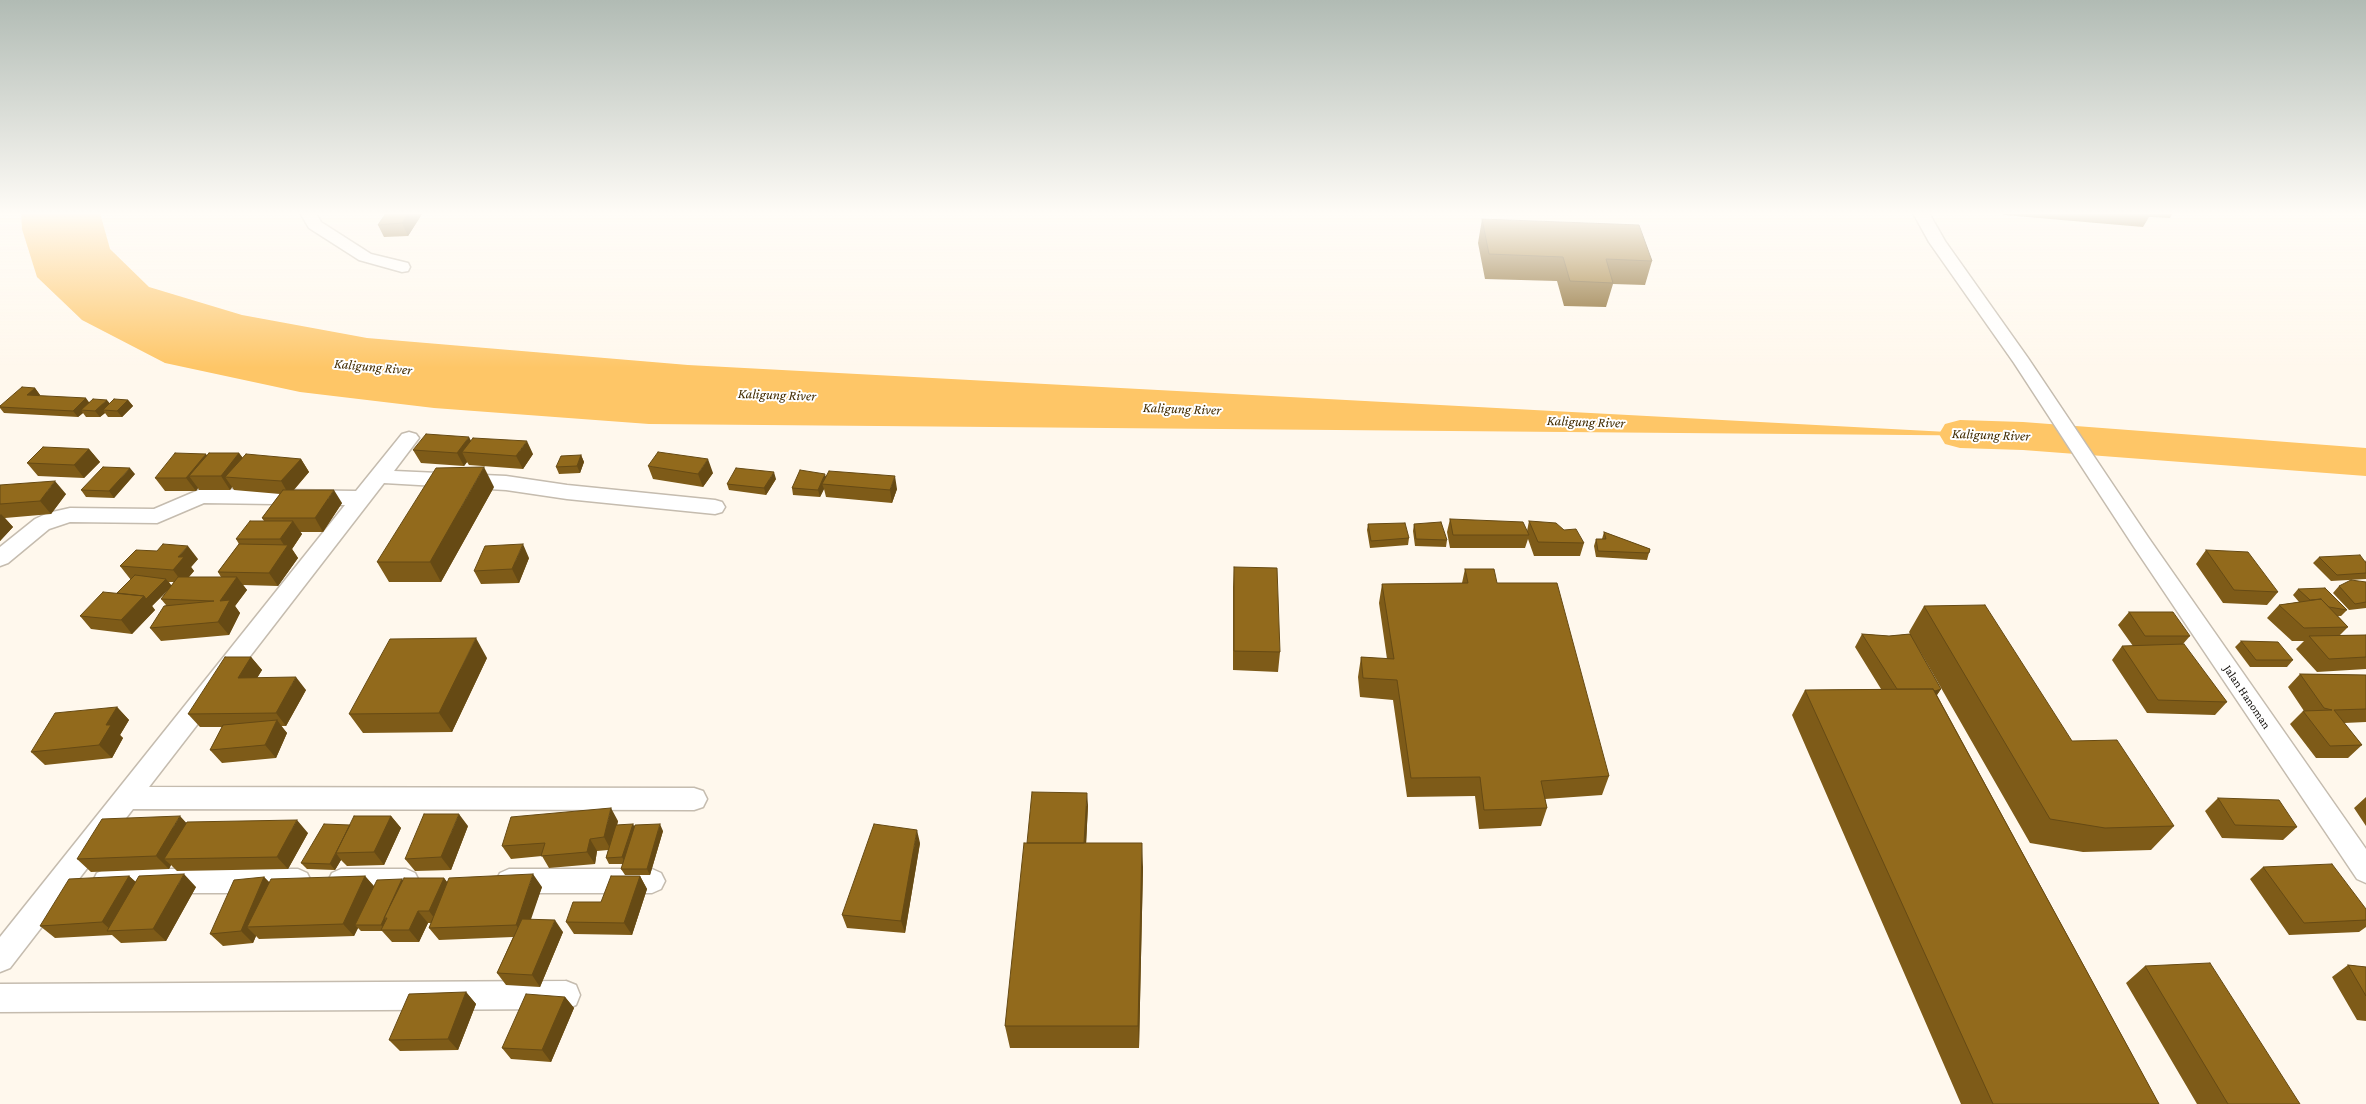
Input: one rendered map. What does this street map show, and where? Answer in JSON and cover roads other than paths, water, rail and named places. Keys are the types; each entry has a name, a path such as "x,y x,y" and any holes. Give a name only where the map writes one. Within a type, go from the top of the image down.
{"street":[{"path":"393,265 402,267"},
{"name":"Jalan Hanoman","path":"1953,265 2037,384 2128,522 2366,871"},
{"path":"0,959 409,438"},
{"path":"379,476 441,481 506,483 567,492 715,508"},
{"path":"0,558 42,524 70,514 157,516 201,496 362,498"},
{"path":"126,798 694,799"},
{"path":"61,881 426,881"},
{"path":"485,881 652,881"},
{"path":"0,998 566,995"}],"water":[{"name":"Kaligung River","path":"33,265 126,265 149,287 242,315 367,338 688,365 2023,436 649,424 434,408 300,392 165,363 82,320 37,277"}],"waterway":[{"name":"Kaligung River","path":"1960,434 2023,436 2366,462"}]}
